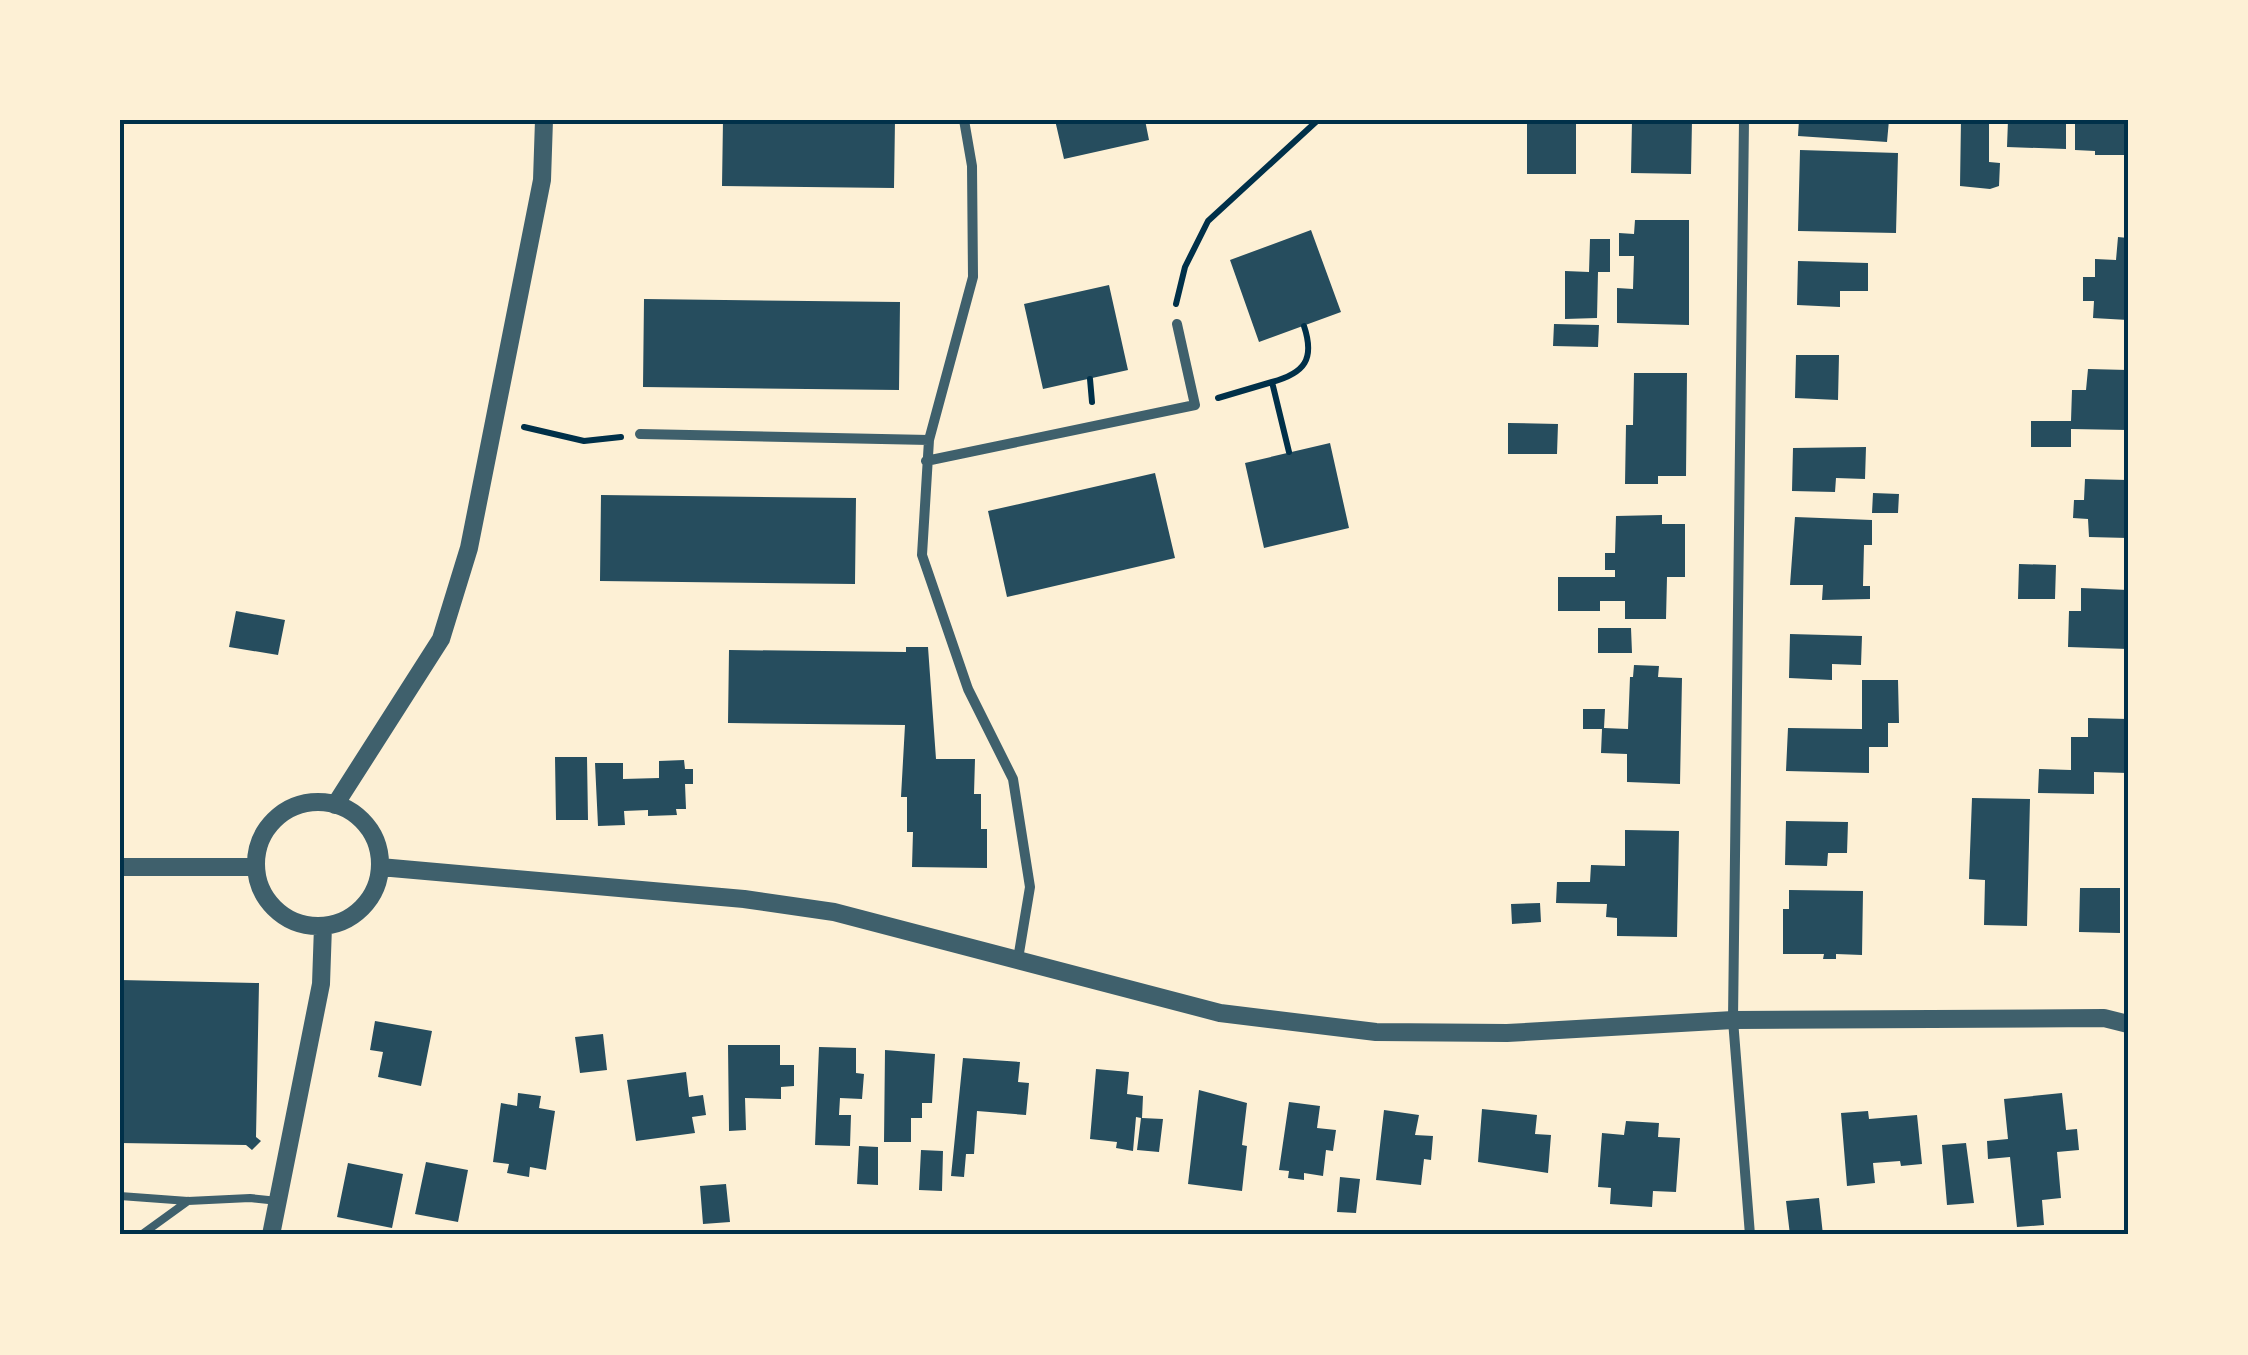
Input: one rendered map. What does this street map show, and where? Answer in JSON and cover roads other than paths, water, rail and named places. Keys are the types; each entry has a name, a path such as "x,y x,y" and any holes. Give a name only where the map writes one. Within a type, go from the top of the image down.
{"street":[{"path":"334,804 441,639 469,548 542,180 544,120"},
{"path":"964,120 972,166 973,277 928,440 922,556 968,689 1012,779 1030,887 1018,959"},
{"path":"1744,120 1732,1020 1750,1235"},
{"path":"926,461 1195,406 1177,324"},
{"path":"640,434 928,440"},
{"path":"304,804 334,804 353,813 369,830 380,867 375,888 362,907 344,920 324,926 295,922 277,911 260,888 256,867 260,843 277,818 304,804"},
{"path":"120,867 256,867"},
{"path":"380,867 744,899 834,912 1220,1013 1376,1032 1507,1033 1732,1020 2104,1018 2128,1024"},
{"path":"272,1235 322,984 324,926"}],"lane":[{"path":"120,1196 188,1201 278,1200"},
{"path":"141,1235 188,1201"}]}
